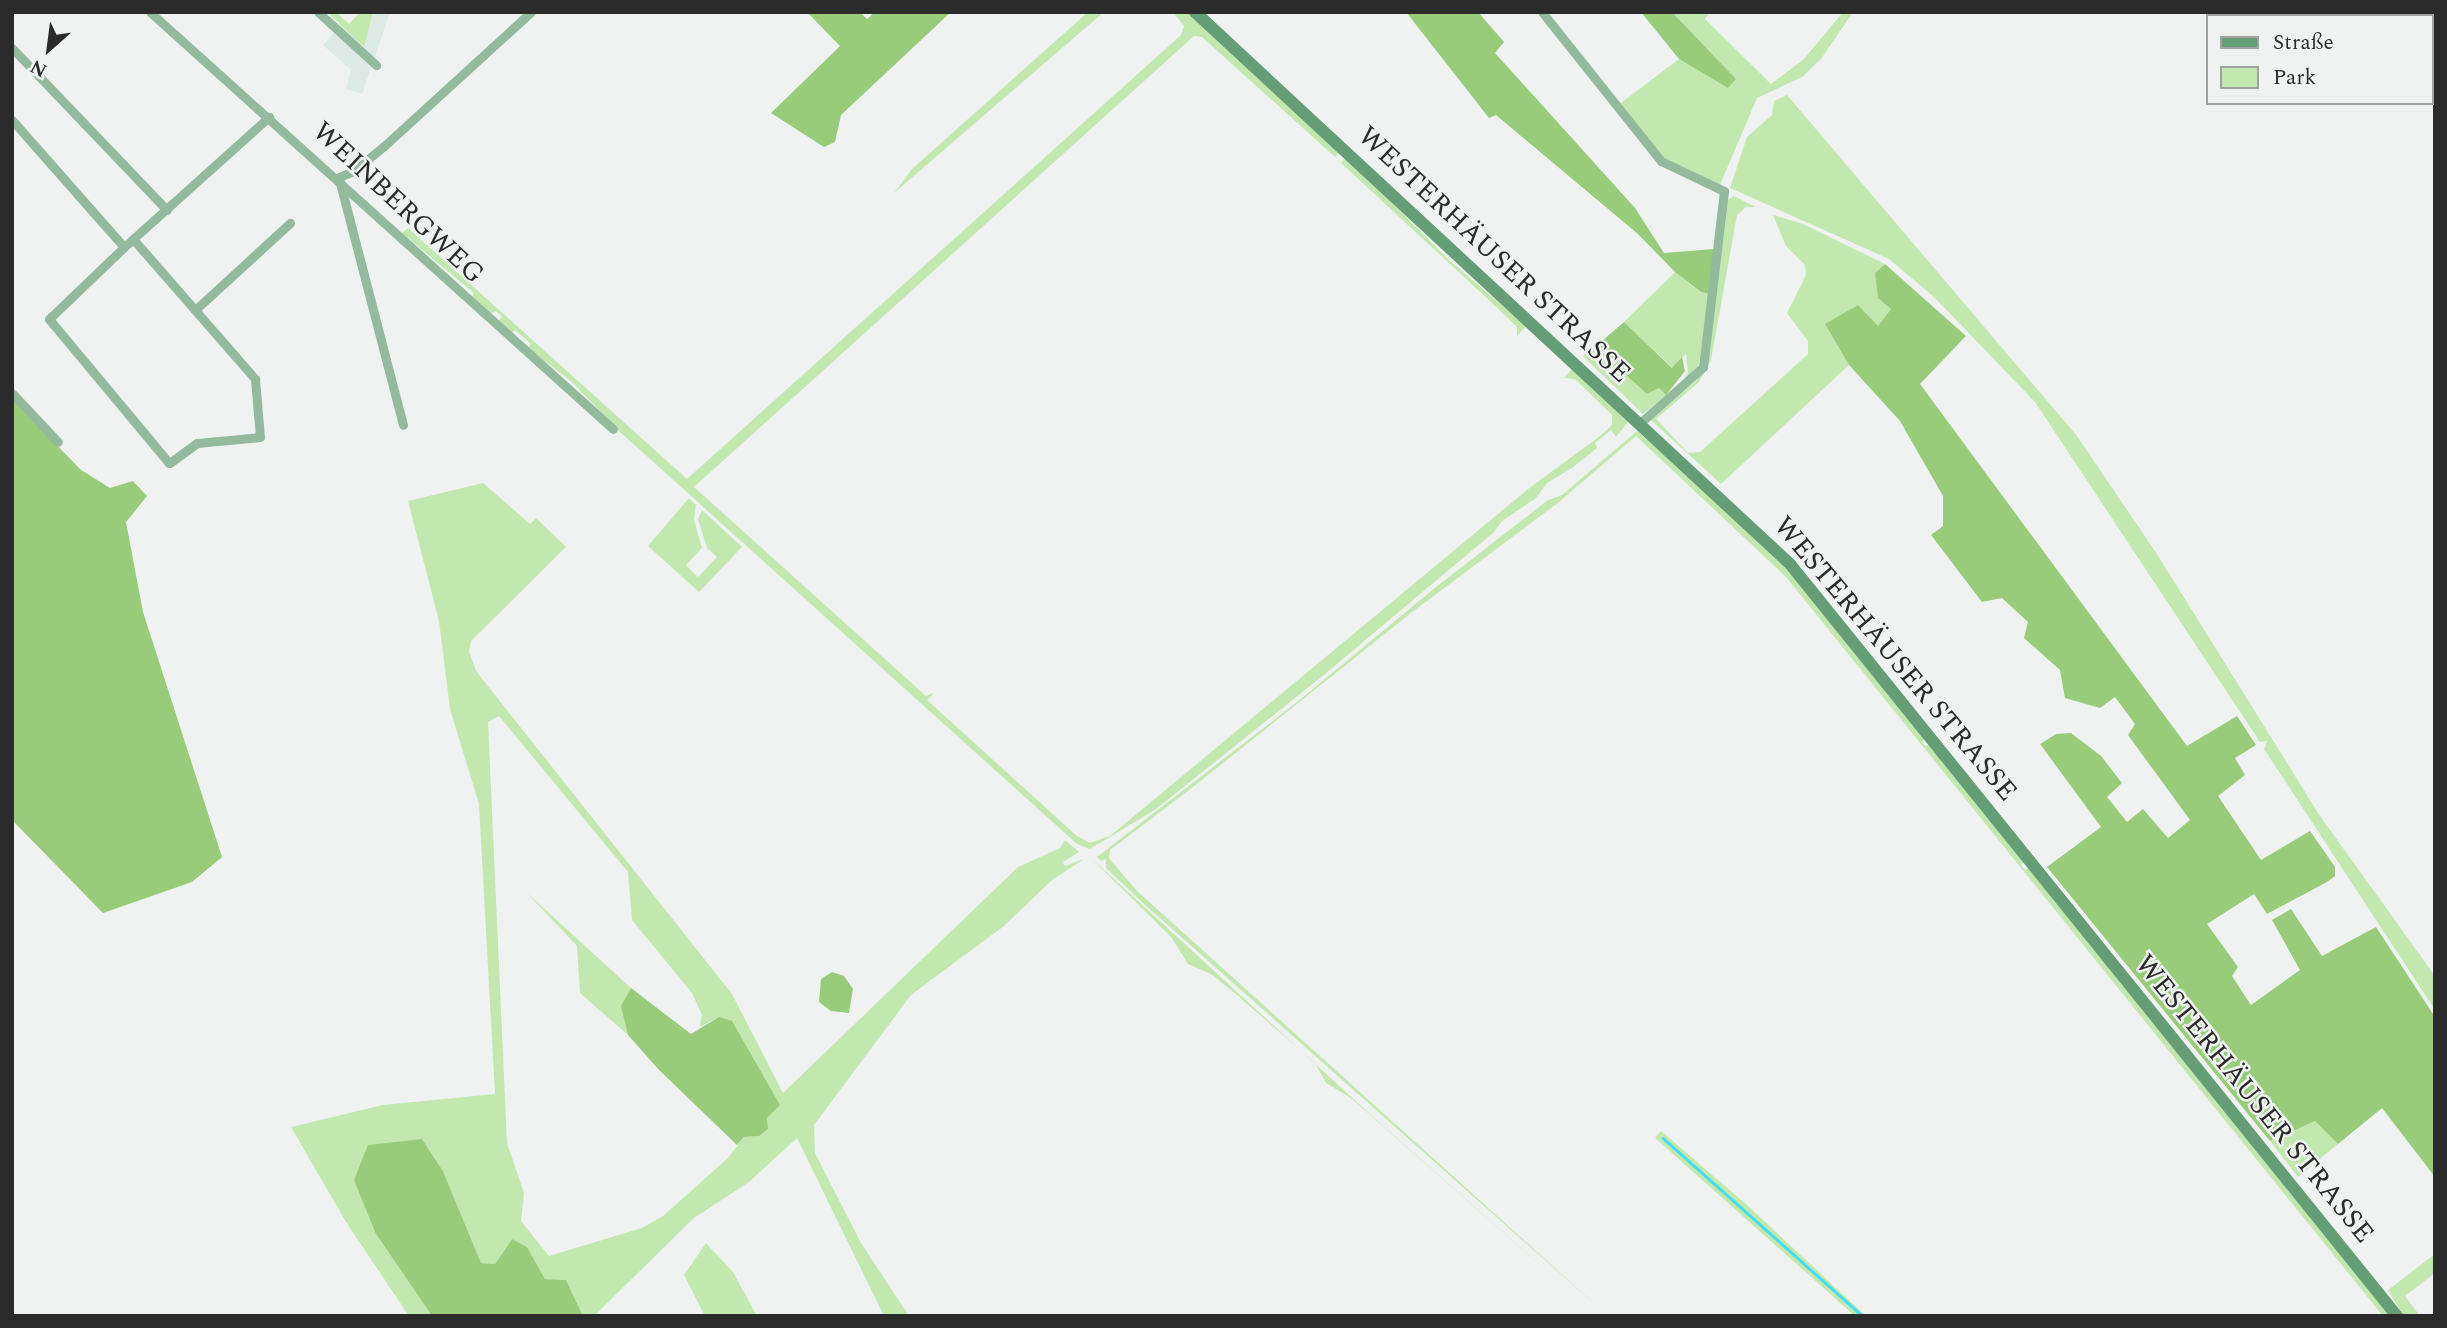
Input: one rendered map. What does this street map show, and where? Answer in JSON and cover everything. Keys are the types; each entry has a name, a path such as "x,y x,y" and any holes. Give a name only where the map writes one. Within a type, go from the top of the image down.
{"main road":[{"name":"WESTERHÄUSER STRASSE","path":"1195,12 1640,423 1805,582 2397,1316"}],"street":[{"name":"WEINBERGWEG","path":"150,12 339,177 613,429"},
{"path":"318,12 376,65"},
{"path":"402,425 339,177 354,171 383,147 531,12"},
{"path":"1542,12 1661,161 1724,191 1703,368 1640,423"},
{"path":"12,48 167,210"},
{"path":"133,239 255,379 260,437 197,443 169,463 49,319 124,247 269,117"},
{"path":"12,120 124,247"},
{"path":"195,310 290,223"},
{"path":"12,393 58,442"}],"shaded area":[{"path":"373,12 390,12 362,94 346,89 351,70 323,45 341,25 364,47"}],"green space":[{"path":"327,12 336,12 349,24 360,12 373,12 364,47"},
{"path":"807,12 860,12 867,19 875,12 951,12 841,115 835,142 824,147 771,113 840,46"},
{"path":"1088,12 1104,12 894,193 912,169"},
{"path":"1173,12 1189,12 1340,152 1335,157 1202,37 1194,36 694,487 926,696 934,693 927,700 1077,836 1090,843 1110,836 1528,489 1612,425 1612,415 1575,379 1564,378 1574,367 1628,422 1616,437 1611,430 1595,443 1597,448 1547,483 1536,498 1502,521 1494,532 1325,674 1156,809 1090,849 1077,844 619,431 572,382 528,348 531,344 515,330 511,333 499,321 502,316 495,311 490,315 472,297 474,293 402,233 408,228 687,479 1181,35 1184,26"},
{"path":"1406,12 1478,12 1504,42 1495,53 1635,208 1664,253 1714,249 1710,294 1701,292 1675,272 1638,234 1496,115 1489,118"},
{"path":"1641,12 1672,12 1736,79 1728,88 1679,59"},
{"path":"1672,12 1710,12 1705,19 1771,84 1804,59 1843,12 1853,12 1821,59 1802,77 1757,98 1720,185 1660,156 1621,103 1679,59 1727,87 1736,79"},
{"path":"2378,12 2435,12 2435,90 2433,14"},
{"path":"1787,95 2077,436 2157,554 2320,816 2435,976 2435,1010 2264,749 2267,741 2260,742 2035,402 1934,297 1889,259 1730,188 1747,137 1772,115 1774,101"},
{"path":"1346,157 1448,259 1526,326 1517,336 1517,327 1341,163"},
{"path":"1734,196 1756,207 1746,207 1737,215 1711,360 1699,382 1656,419 1688,453 1700,452 1808,354 1808,341 1787,313 1806,275 1805,265 1786,246 1773,215 1803,224 1885,264 1875,273 1891,309 1878,327 1858,305 1826,325 1849,365 1721,484 1651,420 1697,380 1709,357 1726,201"},
{"path":"1885,264 1966,336 1920,384 2187,746 2237,716 2256,745 2235,758 2245,775 2218,796 2261,860 2310,831 2335,867 2335,876 2327,882 2267,914 2254,894 2207,924 2238,967 2232,976 2251,1005 2300,970 2272,920 2291,909 2322,956 2376,927 2435,1017 2435,1177 2382,1108 2338,1144 2315,1121 2270,1141 2047,867 2101,827 2040,744 2056,734 2071,733 2101,756 2122,783 2107,797 2127,822 2143,809 2168,838 2190,820 2128,735 2135,724 2115,697 2100,708 2065,698 2060,670 2024,638 2028,622 2002,598 1982,602 1931,535 1943,526 1943,496 1900,421 1849,365 1825,324 1858,305 1878,326 1891,309 1878,298 1875,273"},
{"path":"1675,272 1700,292 1710,294 1699,365 1682,384 1688,372 1686,354 1673,368 1624,322"},
{"path":"1624,322 1672,368 1682,357 1685,371 1666,395 1659,388 1647,394 1595,347"},
{"path":"1595,347 1647,394 1659,388 1666,395 1643,414 1583,356"},
{"path":"12,399 81,470 110,488 133,481 147,496 126,522 143,612 222,857 192,882 103,913 12,820"},
{"path":"1637,431 1775,554 1925,737 1922,742 1926,746 1931,743 2025,861 2021,865 2025,870 2030,867 2392,1316 2383,1316 1786,577 1636,436 1559,502 1411,613 1110,850 1109,858 1136,890 1608,1316 1143,903 1106,868 1106,859 1101,861 1097,857 1297,702 1436,587 1548,500 1562,495"},
{"path":"483,483 530,524 536,518 566,547 471,641 469,651 476,671 732,994 783,1093 1018,867 1060,848 1065,840 1079,852 1063,862 1065,866 1084,859 1052,880 1004,926 911,995 814,1125 815,1153 861,1243 909,1316 884,1316 797,1138 749,1182 694,1218 594,1316 583,1316 566,1280 545,1279 527,1247 512,1239 495,1264 481,1263 443,1171 422,1139 376,1234 432,1316 409,1316 346,1222 291,1127 383,1105 495,1094 479,804 450,709 439,621 408,501","holes":["499,716 628,872 632,920 692,993 702,1015 700,1027 719,1017 759,1136 744,1137 728,1158 663,1216 642,1228 549,1256 521,1221 524,1193 507,1143 488,722"]},
{"path":"689,498 696,505 694,520 702,548 686,565 698,577 717,557 707,548 698,519 702,510 742,547 699,592 648,546"},
{"path":"1089,856 1302,1051 1211,974 1188,964 1172,938"},
{"path":"527,893 631,988 622,1006 628,1035 580,993 577,946"},
{"path":"832,972 844,976 853,989 849,1013 831,1011 819,1002 821,979"},
{"path":"631,988 691,1034 719,1017 732,1021 780,1105 767,1118 768,1129 759,1136 744,1137 737,1145 659,1070 628,1035 621,1006"},
{"path":"1316,1064 1598,1316 1351,1098 1326,1083"},
{"path":"2316,1120 2338,1144 2298,1177 2270,1141"},
{"path":"1661,1131 1747,1205 1866,1316 1855,1316 1655,1138"},
{"path":"422,1139 443,1171 481,1263 495,1264 512,1239 527,1247 545,1279 566,1280 583,1316 432,1316 376,1234 354,1180 368,1145"},
{"path":"706,1243 733,1272 757,1316 705,1316 684,1275"},
{"path":"2435,1254 2435,1273 2405,1296 2420,1316 2404,1316 2388,1290"}],"waterway":[{"path":"1663,1138 1863,1316"}]}
